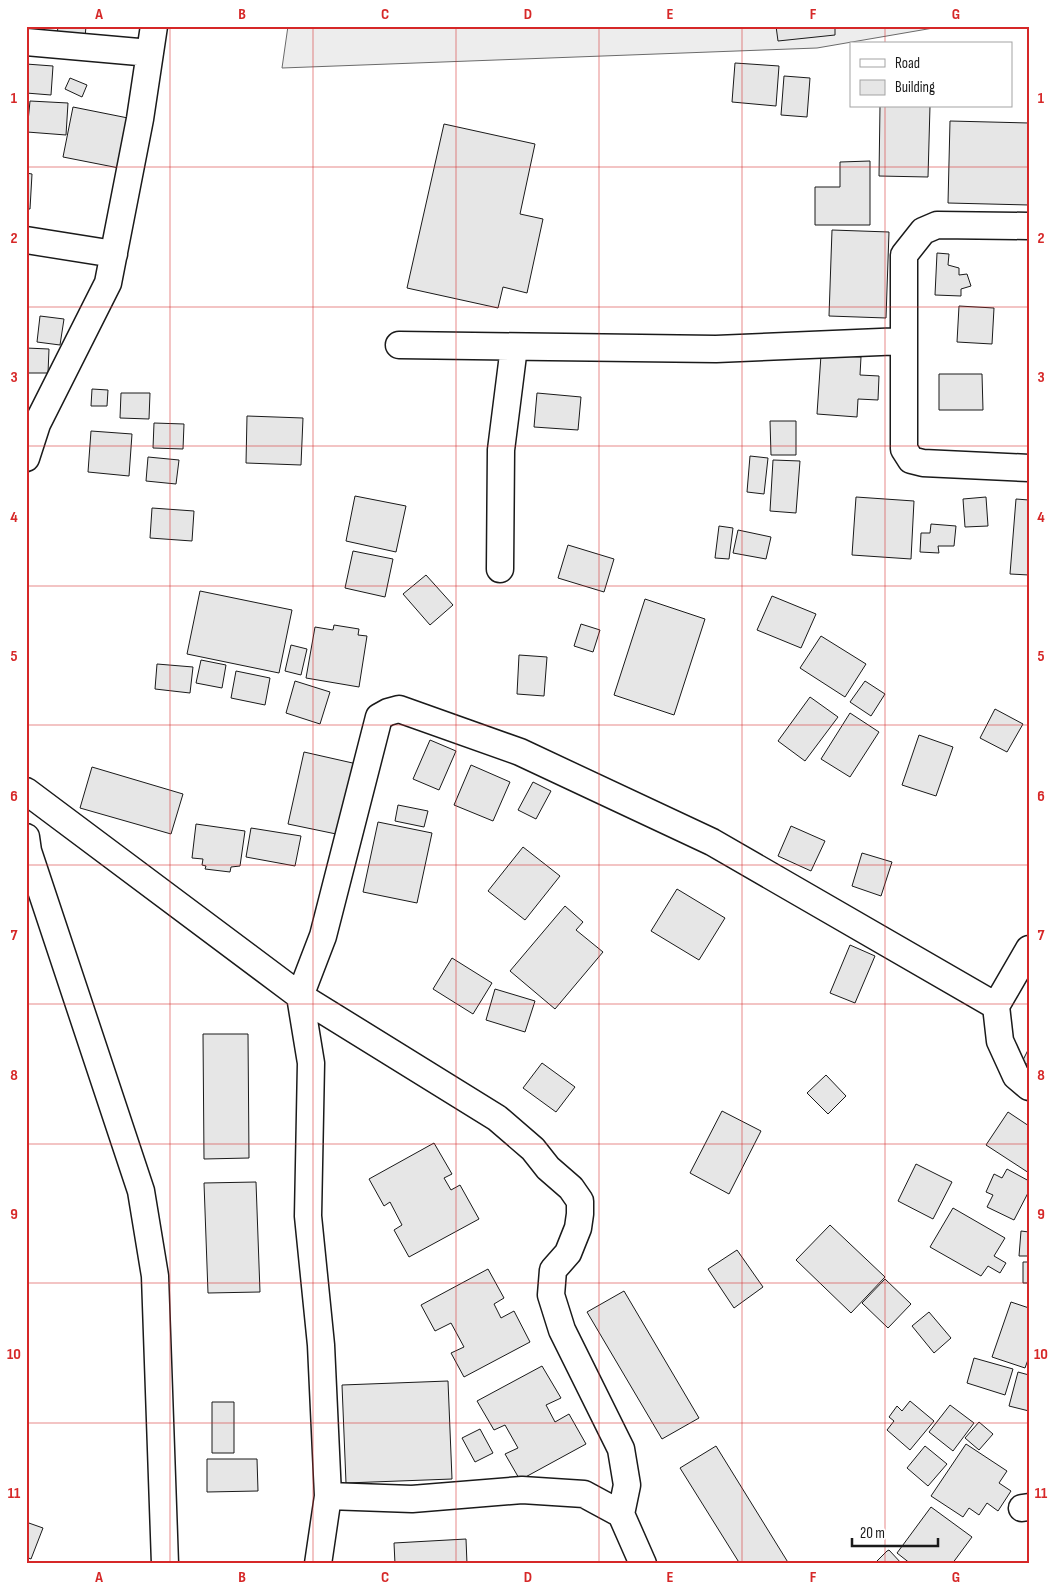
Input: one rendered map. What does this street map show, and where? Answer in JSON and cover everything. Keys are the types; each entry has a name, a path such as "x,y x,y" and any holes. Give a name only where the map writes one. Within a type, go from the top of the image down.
{"street":[{"path":"26,458 37,424 108,283 140,119 154,26"},
{"path":"26,42 150,53"},
{"path":"1029,226 937,225 922,231 904,255 904,449 911,460 923,463 1029,468"},
{"path":"26,240 114,254"},
{"path":"399,345 716,350 904,341"},
{"path":"500,569 501,450 514,347"},
{"path":"318,1564 328,1496 321,1345 308,1216 311,1063 300,996 323,936 379,717 399,708 520,752 712,842 996,1006"},
{"path":"26,791 300,996 497,1118 533,1148 548,1168 570,1188 580,1201 578,1228 568,1253 553,1270 551,1295 562,1330 621,1449 627,1485 621,1514 643,1564"},
{"path":"26,837 28,851 141,1191 155,1276 165,1564"},
{"path":"1029,949 996,1006 1000,1041 1016,1076 1029,1088"},
{"path":"328,1496 412,1499 522,1490 584,1494 621,1514"}],"shaded area":[{"path":"288,26 945,26 817,48 282,68"}],"building":[{"path":"58,26 86,26 85,38 57,36"},
{"path":"776,26 835,26 835,35 778,41"},
{"path":"735,63 779,66 776,106 732,102"},
{"path":"26,64 53,66 51,95 26,93"},
{"path":"784,76 810,78 807,117 781,115"},
{"path":"70,78 87,85 82,97 65,89"},
{"path":"30,101 68,103 66,135 27,132"},
{"path":"73,107 133,119 124,169 63,157"},
{"path":"880,108 930,108 928,177 879,176"},
{"path":"950,121 1029,123 1029,205 948,203"},
{"path":"444,124 535,144 520,214 543,219 527,293 503,287 498,308 407,288"},
{"path":"870,161 870,225 815,225 815,187 840,187 840,162"},
{"path":"26,173 32,174 30,209 26,209"},
{"path":"832,230 889,232 886,318 829,316"},
{"path":"937,253 949,254 948,265 959,268 959,275 967,274 971,286 961,289 961,296 935,295"},
{"path":"959,306 994,308 992,344 957,342"},
{"path":"40,316 64,319 60,345 37,342"},
{"path":"26,348 49,349 48,373 26,373"},
{"path":"821,355 861,357 860,375 879,376 878,400 858,399 857,417 817,414"},
{"path":"939,374 982,374 983,410 939,410"},
{"path":"92,389 108,390 107,406 91,406"},
{"path":"121,393 150,393 149,419 120,418"},
{"path":"537,393 581,397 578,430 534,427"},
{"path":"247,416 303,418 301,465 246,463"},
{"path":"770,421 796,421 796,455 771,455"},
{"path":"154,423 184,424 183,449 153,448"},
{"path":"91,431 132,434 129,476 88,472"},
{"path":"750,456 768,458 764,494 747,492"},
{"path":"148,457 179,460 176,484 146,481"},
{"path":"773,460 800,461 796,513 770,511"},
{"path":"355,496 406,506 396,552 346,541"},
{"path":"856,497 914,501 911,559 852,555"},
{"path":"986,497 988,526 965,527 963,499"},
{"path":"1016,499 1029,500 1029,575 1010,574"},
{"path":"152,508 194,511 192,541 150,538"},
{"path":"931,524 956,526 954,546 938,546 939,553 920,552 921,533 930,533"},
{"path":"719,526 733,528 729,559 715,558"},
{"path":"738,530 771,537 766,559 733,553"},
{"path":"568,545 614,559 604,592 558,578"},
{"path":"353,551 393,559 385,597 345,588"},
{"path":"426,575 453,605 430,625 403,594"},
{"path":"200,591 292,610 279,673 187,654"},
{"path":"772,596 816,614 801,648 757,630"},
{"path":"645,599 705,619 674,715 614,695"},
{"path":"581,624 600,630 593,652 574,646"},
{"path":"334,625 359,629 358,635 367,636 359,687 306,678 315,627 333,630"},
{"path":"821,636 866,664 845,697 800,668"},
{"path":"291,645 307,649 301,675 285,671"},
{"path":"519,655 547,657 544,696 517,694"},
{"path":"201,660 226,665 222,688 196,683"},
{"path":"157,664 193,667 190,693 155,689"},
{"path":"236,671 270,678 265,705 231,698"},
{"path":"295,681 330,692 320,724 286,713"},
{"path":"865,681 885,694 871,716 850,702"},
{"path":"810,697 838,717 805,761 778,741"},
{"path":"995,709 1023,724 1007,752 980,738"},
{"path":"850,713 879,732 850,777 821,759"},
{"path":"919,735 953,747 936,796 902,785"},
{"path":"430,740 456,751 439,790 413,779"},
{"path":"304,752 357,764 341,835 288,824"},
{"path":"471,765 510,782 493,821 454,805"},
{"path":"92,767 183,794 171,834 80,808"},
{"path":"533,782 551,791 536,819 518,810"},
{"path":"398,805 428,811 424,827 395,821"},
{"path":"378,822 432,833 417,903 363,892"},
{"path":"196,824 245,831 240,866 231,867 230,872 205,869 206,866 202,865 203,859 192,858"},
{"path":"791,826 825,841 811,871 778,856"},
{"path":"251,828 301,836 295,866 246,857"},
{"path":"523,847 560,876 525,920 488,891"},
{"path":"862,853 892,862 881,896 852,886"},
{"path":"677,889 725,918 699,960 651,931"},
{"path":"565,906 583,922 576,930 603,952 555,1009 510,971"},
{"path":"850,945 875,956 855,1003 830,993"},
{"path":"452,958 492,983 473,1014 433,989"},
{"path":"495,989 535,1001 525,1032 486,1020"},
{"path":"203,1034 248,1034 249,1158 204,1159"},
{"path":"1029,1048 1029,1065 1022,1062"},
{"path":"542,1063 575,1087 556,1112 523,1088"},
{"path":"826,1075 846,1096 828,1114 807,1093"},
{"path":"722,1111 761,1131 729,1194 690,1173"},
{"path":"1008,1112 1029,1126 1029,1173 986,1145"},
{"path":"434,1143 452,1174 444,1178 451,1190 460,1185 479,1219 409,1257 394,1230 402,1225 390,1202 384,1206 369,1179"},
{"path":"916,1164 952,1182 933,1219 898,1201"},
{"path":"1007,1169 1029,1181 1029,1191 1014,1220 987,1207 993,1195 986,1192 994,1174 1002,1178"},
{"path":"256,1182 260,1292 208,1293 204,1183"},
{"path":"953,1208 1005,1238 994,1256 1006,1263 1000,1273 988,1266 981,1276 930,1247"},
{"path":"830,1225 885,1277 851,1313 796,1260"},
{"path":"1021,1231 1029,1232 1029,1256 1019,1256"},
{"path":"737,1250 763,1287 734,1308 708,1269"},
{"path":"1023,1262 1029,1262 1029,1283 1023,1283"},
{"path":"488,1269 504,1298 494,1304 501,1318 514,1311 530,1342 464,1377 451,1353 464,1347 451,1323 435,1331 421,1305"},
{"path":"885,1279 911,1304 888,1328 862,1303"},
{"path":"624,1291 699,1418 662,1439 587,1312"},
{"path":"1011,1302 1029,1308 1029,1357 1025,1368 992,1357"},
{"path":"929,1312 951,1338 934,1353 912,1326"},
{"path":"974,1358 1013,1369 1005,1395 967,1383"},
{"path":"542,1366 561,1398 546,1405 555,1422 569,1414 586,1444 520,1480 505,1454 518,1448 505,1425 494,1430 477,1401"},
{"path":"1018,1372 1029,1375 1029,1411 1009,1406"},
{"path":"448,1381 452,1479 346,1483 342,1385"},
{"path":"910,1401 934,1421 910,1450 887,1430 894,1421 889,1417 897,1406 902,1411"},
{"path":"212,1402 234,1402 234,1453 212,1453"},
{"path":"950,1405 974,1423 953,1451 929,1432"},
{"path":"979,1422 993,1434 979,1450 965,1438"},
{"path":"480,1429 493,1453 475,1462 462,1438"},
{"path":"966,1444 1007,1471 999,1483 1011,1491 998,1511 987,1503 979,1515 969,1508 963,1517 931,1496"},
{"path":"716,1446 789,1564 740,1564 680,1468"},
{"path":"925,1446 947,1464 928,1486 907,1468"},
{"path":"207,1459 257,1459 258,1491 207,1492"},
{"path":"931,1507 972,1537 952,1564 911,1564 897,1553"},
{"path":"26,1522 43,1528 31,1559 26,1557"},
{"path":"466,1539 467,1564 395,1564 394,1543"},
{"path":"889,1550 902,1564 874,1564 887,1551"}]}
